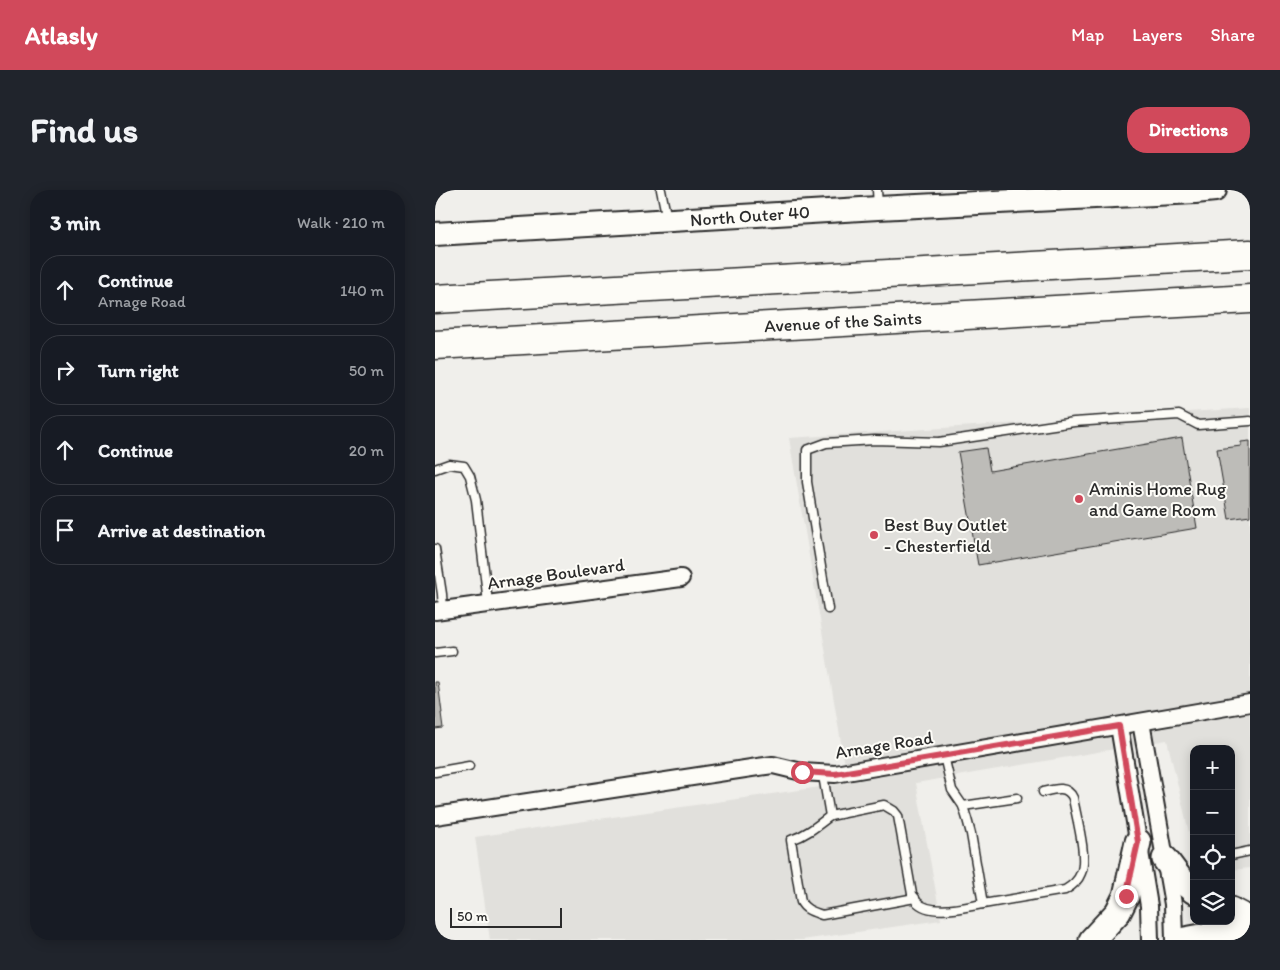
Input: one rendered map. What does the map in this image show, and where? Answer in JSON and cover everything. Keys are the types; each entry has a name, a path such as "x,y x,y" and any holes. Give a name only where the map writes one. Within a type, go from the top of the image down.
{"highway":[{"path":"435,299 1250,254"},
{"name":"Avenue of the Saints","path":"435,345 1250,299"}],"main road":[{"path":"1092,940 1118,912 1126,896 1138,842"},
{"path":"1165,858 1180,878 1190,887"},
{"path":"1235,912 1250,920"},
{"path":"1185,940 1250,928"},
{"path":"1245,940 1250,936"}],"street":[{"name":"North Outer 40","path":"435,234 667,221 878,199 1215,190"},
{"name":"Arnage Boulevard","path":"439,611 681,578"},
{"name":"Arnage Road","path":"435,816 757,766 773,765 802,772 835,774 1250,704"},
{"path":"1141,722 1173,904 1174,940"},
{"path":"1119,726 1149,906 1150,940"}],"lane":[{"path":"661,190 667,221"},
{"path":"828,609 807,482 807,450 826,443 875,440 939,442 1073,422 1179,415 1198,426 1250,421"},
{"path":"435,469 449,464 464,466 470,476 476,500 488,604"},
{"path":"435,548 442,594 439,611"},
{"path":"435,653 452,651"},
{"path":"944,756 952,790 963,806 971,834 983,904"},
{"path":"435,772 469,766"},
{"path":"824,774 823,781 830,816"},
{"path":"915,898 822,915 812,912 803,906 801,902 791,840 801,837 830,816 884,806 894,810 897,816 912,894 915,898 917,902 924,907 938,910 957,909 1065,890 1072,886 1082,872 1083,856 1073,798 1066,790 1043,792"},
{"path":"963,806 1017,798"},
{"path":"1235,854 1250,852"}],"shaded area":[{"path":"1250,408 1250,868 1235,870 1235,745 1190,745 1190,836 1167,740 916,783 941,920 802,940 490,940 475,837 848,783 789,438"}],"building":[{"name":"Aminis Home Rug and Game Room","path":"1182,438 1197,528 978,565 958,452 986,448 990,471"},
{"path":"1250,441 1250,516 1229,519 1217,449 1241,446 1241,442"},
{"path":"435,682 438,682 443,728 435,729"}],"place":[{"name":"Aminis Home Rug and Game Room","path":"1079,499"},
{"name":"Best Buy Outlet - Chesterfield","path":"874,535"}],"route":[{"path":"802,772 835,774 1119,726 1138,842 1126,896"}]}
